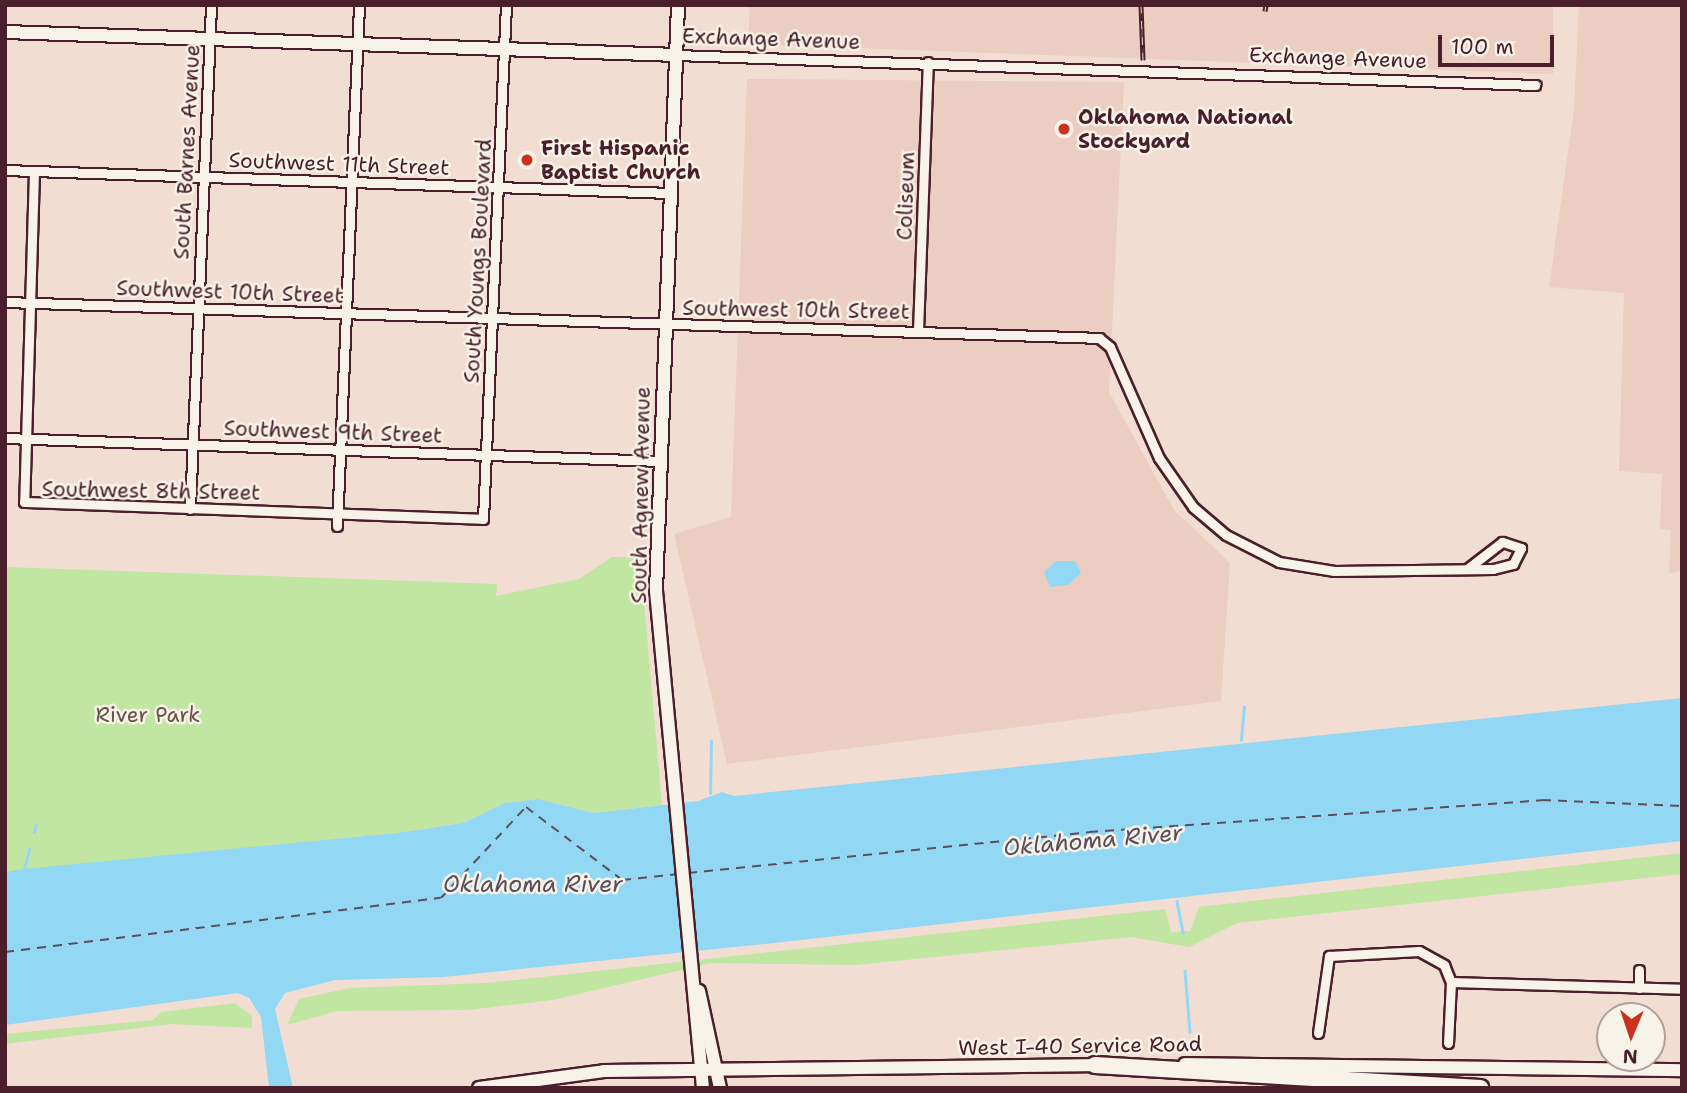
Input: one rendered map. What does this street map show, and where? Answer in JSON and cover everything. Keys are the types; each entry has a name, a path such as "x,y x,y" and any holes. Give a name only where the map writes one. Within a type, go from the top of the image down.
{"highway":[{"path":"1095,1065 1480,1088"}],"main road":[{"name":"South Agnew Avenue","path":"678,5 656,591 700,1018 720,1088"},
{"name":"Exchange Avenue","path":"5,32 676,55"},
{"name":"South Agnew Avenue","path":"700,1018 695,1043 703,1088"},
{"path":"670,1070 695,1043"},
{"name":"West I-40 Service Road","path":"479,1088 570,1073 670,1070 1372,1062 1682,1070"}],"street":[{"name":"South Barnes Avenue","path":"190,509 211,5"},
{"path":"337,526 359,5"},
{"name":"South Youngs Boulevard","path":"483,519 506,5"},
{"name":"Exchange Avenue","path":"676,55 1535,85"},
{"name":"Coliseum","path":"919,331 928,62"},
{"name":"Southwest 11th Street","path":"5,170 671,193"},
{"name":"Southwest 8th Street","path":"34,172 24,439 26,504 339,512 483,519"},
{"name":"Southwest 10th Street","path":"5,302 919,331 1105,341 1145,432 1177,485 1210,524 1260,555 1334,571 1467,569 1506,567 1519,559 1521,548 1502,542 1467,569"},
{"name":"Southwest 9th Street","path":"5,438 660,461"},
{"path":"1318,1033 1329,956 1419,951 1444,965 1451,982 1448,1043"},
{"path":"1639,970 1639,988"},
{"path":"1451,982 1682,989"}],"shaded area":[{"path":"750,5 1553,5 1553,74 748,44"},
{"path":"1579,5 1682,5 1682,571 1669,573 1671,530 1660,529 1662,474 1619,471 1624,293 1549,287 1574,109"},
{"path":"747,79 1124,82 1109,392 1174,510 1230,563 1221,701 727,764 674,534 731,517"}],"green space":[{"name":"River Park","path":"612,557 640,557 662,805 594,813 538,799 505,803 463,823 397,833 5,872 5,567 497,584 496,596 579,579"},
{"path":"1682,853 1682,874 1237,923 1189,947 1131,937 856,965 711,963 553,1000 468,1010 337,1011 287,1025 299,999 349,988 487,983 1165,909 1171,932 1190,931 1199,907"},
{"path":"235,1003 252,1016 252,1028 172,1024 5,1044 5,1034 153,1020 161,1012"}],"water":[{"path":"1056,561 1075,561 1081,573 1068,585 1050,587 1044,572"},
{"name":"Oklahoma River","path":"1682,698 1682,841 765,944 443,977 335,980 285,993 275,1009 293,1088 269,1088 261,1017 249,998 238,993 5,1025 5,872 397,833 463,823 505,803 538,799 594,813 698,801 722,792 734,796"}],"waterway":[{"path":"1241,740 1244,707"},
{"path":"710,793 711,741"},
{"path":"34,832 36,825"},
{"path":"24,869 29,850"},
{"path":"1177,901 1183,932"},
{"path":"1185,971 1190,1032"}],"ferry route":[{"path":"688,873 1089,832 1542,800 1682,806"},
{"path":"5,952 441,898 526,807 622,880 679,874"}],"railway":[{"path":"1141,5 1143,60"},
{"path":"1265,11 1266,5"}],"place":[{"name":"Oklahoma National Stockyard","path":"1064,129"},
{"name":"First Hispanic Baptist Church","path":"527,160"}]}
